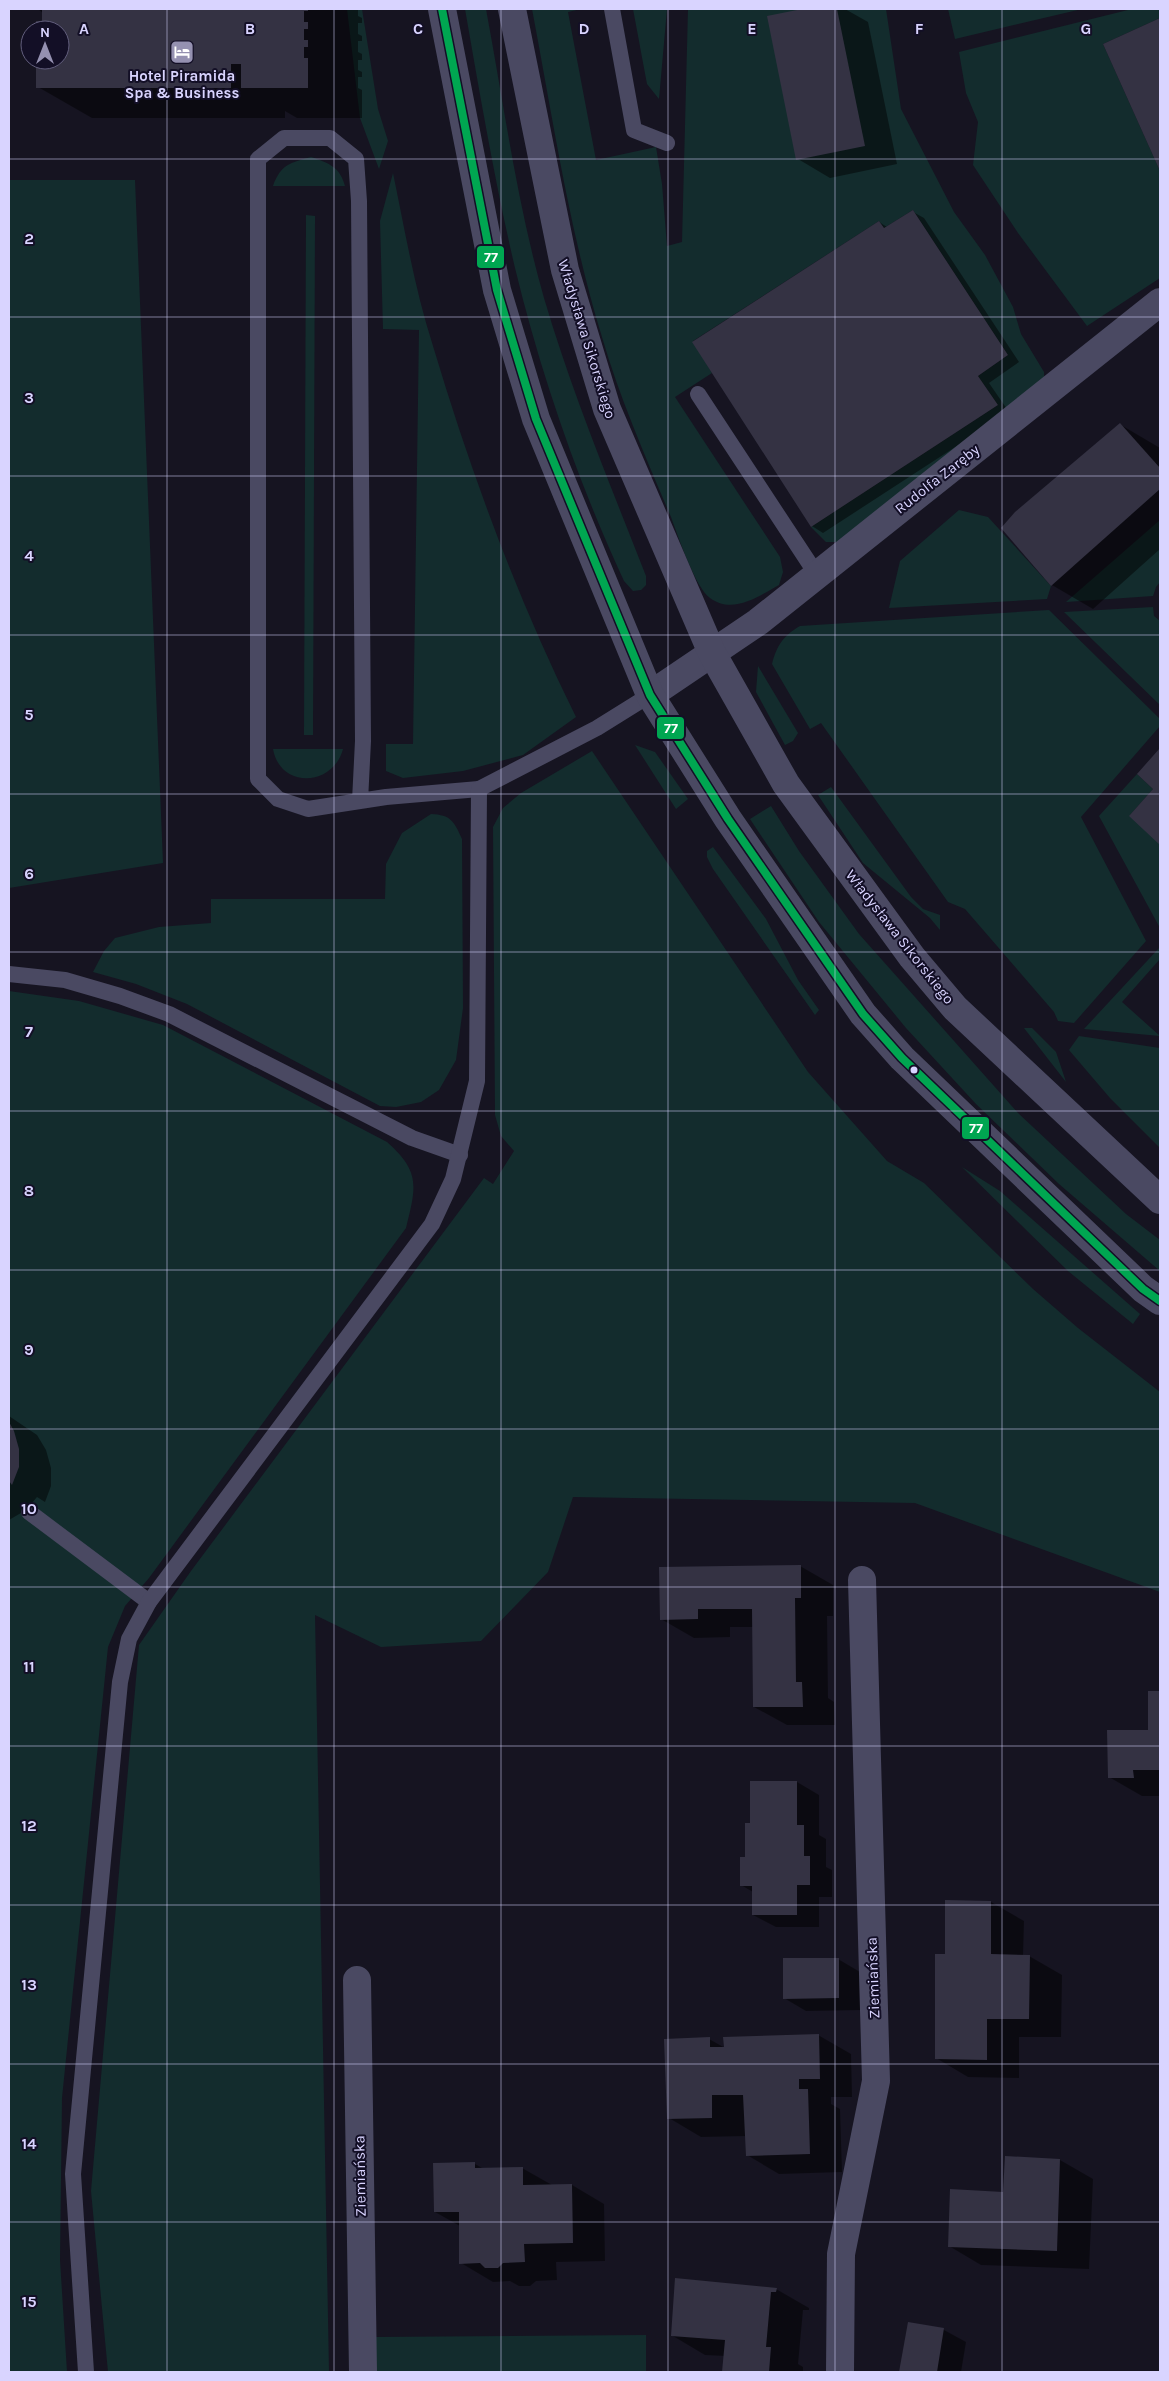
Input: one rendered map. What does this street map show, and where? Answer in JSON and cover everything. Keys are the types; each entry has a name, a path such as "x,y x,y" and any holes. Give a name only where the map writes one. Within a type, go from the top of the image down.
{"street":[{"path":"442,9 497,290 536,419 650,695 728,819 863,1014 902,1058 1143,1289 1160,1301"},
{"name":"Władysława Sikorskiego","path":"512,9 565,270 607,409 712,653 786,784 912,957 955,1008 1160,1200"},
{"name":"Rudolfa Zaręby","path":"712,653 758,622 1160,302"},
{"path":"650,695 712,653"},
{"name":"Ziemiańska","path":"840,2372 841,2254 876,2081 862,1580"},
{"name":"Ziemiańska","path":"357,1980 363,2372"}],"lane":[{"path":"612,9 634,130 667,143"},
{"path":"360,801 363,732 360,201 356,160 330,138 284,138 258,160 258,779 278,799 308,809 360,801 479,789 597,728 650,695"},
{"path":"698,394 817,575"},
{"path":"86,2372 73,2174 120,1682 129,1639 149,1602 432,1224 453,1180 477,1081 479,789"},
{"path":"9,974 66,980 120,996 169,1014 412,1138 460,1155"},
{"path":"28,1512 149,1602"}],"green space":[{"path":"347,9 362,9 378,109 388,141 379,169 360,118"},
{"path":"465,9 486,9 534,263 579,403 646,576 646,585 641,590 633,591 624,581 607,544 576,467 549,388 515,268 488,139"},
{"path":"532,9 581,9 568,12 596,160 656,147 662,184 667,246 682,242 688,9 886,9 901,109 954,212 985,255 1013,307 1021,334 1044,372 1044,381 838,542 826,542 811,527 998,405 978,376 1008,355 913,210 884,228 879,221 693,341 712,373 675,397 780,557 783,572 779,585 746,602 728,605 710,598 704,592 688,560 625,406 602,337 590,297 571,215"},
{"path":"633,9 667,9 659,99 647,84"},
{"path":"948,9 1082,9 955,39"},
{"path":"1132,9 1160,9 1160,18 1103,44 1160,171 1160,278 1087,326 1018,233 973,165 978,122 966,93 959,52"},
{"path":"311,157 323,161 337,170 345,186 273,186 283,169 297,161"},
{"path":"393,173 421,304 463,441 515,581 554,672 576,717 523,755 463,771 403,778 386,771 386,744 413,744 419,330 383,329 380,221"},
{"path":"9,180 135,180 163,863 9,888"},
{"path":"306,215 315,216 313,735 304,735"},
{"path":"959,510 988,517 1051,586 1047,599 889,608 900,561"},
{"path":"1160,520 1160,582 1153,596 1066,602"},
{"path":"1153,607 1154,616 1160,621 1160,705 1064,612"},
{"path":"1049,610 1160,719 1160,726 1081,817 1146,941 1074,1023 1058,1021 1054,1012 965,909 948,902 821,723 810,729 772,664 776,651 782,642 789,633 800,626"},
{"path":"758,666 798,733 793,741 785,745 756,692"},
{"path":"635,745 655,752 688,799 676,809"},
{"path":"273,749 343,749 337,762 329,771 307,778 296,777 285,771 278,762"},
{"path":"592,751 808,1072 887,1161 924,1183 1033,1289 1078,1328 1160,1392 1160,1592 915,1503 573,1497 548,1572 481,1641 381,1647 315,1615 329,2372 108,2372 91,2191 139,1645 191,1571 484,1178 493,1184 514,1151 501,1136 495,1115 493,827 503,808 521,793"},
{"path":"1137,774 1153,789 1130,815 1160,844 1160,928 1099,816"},
{"path":"831,787 911,897 923,909 940,915 940,930 930,918 863,863 818,795"},
{"path":"771,806 799,851 859,934 1018,1113 1126,1214 1160,1240 1160,1271 1059,1184 976,1104 906,1028 819,922 750,819"},
{"path":"431,814 443,816 451,820 462,839 463,1008 456,1060 439,1090 421,1102 396,1107 380,1106 187,1004 136,984 93,972 104,951 115,938 159,927 211,923 211,899 385,899 386,864 402,833"},
{"path":"713,847 766,919 798,980 819,1010 815,1015 713,869 707,857 707,851"},
{"path":"1160,947 1160,959 1122,1002 1160,1036 1084,1029"},
{"path":"9,991 79,1001 163,1025 387,1142 406,1162 413,1181 412,1201 406,1228 149,1578 125,1606 108,1647 62,2098 60,2260 67,2372 9,2372"},
{"path":"1024,1028 1032,1028 1056,1052 1066,1082"},
{"path":"1079,1036 1160,1048 1160,1148 1110,1098 1069,1050"},
{"path":"962,1167 1000,1191 1140,1314 1133,1324 1068,1271"},
{"path":"646,2335 646,2372 376,2372 376,2337"}],"building":[{"name":"Hotel Piramida Spa & Business","path":"42,9 308,9 308,11 304,11 304,22 308,22 308,29 304,29 304,40 308,40 308,47 304,47 304,58 308,58 308,88 241,88 241,64 231,64 231,88 36,88 36,70 70,70 70,20 42,20"},
{"path":"802,9 837,9 865,146 796,160 767,16"},
{"path":"1160,18 1160,171 1103,44"},
{"path":"913,210 1008,355 978,376 998,405 811,527 692,342 879,221 884,228"},
{"path":"1120,423 1160,468 1160,489 1051,586 1001,528 1015,512"},
{"path":"1160,748 1160,845 1129,816 1153,789 1137,774"},
{"path":"9,1422 14,1431 19,1449 19,1467 12,1485 9,1481"},
{"path":"801,1565 801,1598 795,1598 796,1682 802,1682 803,1707 753,1707 752,1609 698,1609 698,1619 660,1620 659,1567"},
{"path":"1148,1691 1160,1691 1160,1770 1133,1770 1134,1778 1108,1778 1107,1730 1148,1730"},
{"path":"750,1781 797,1781 797,1825 804,1825 804,1856 810,1856 810,1885 797,1885 797,1915 752,1915 752,1886 740,1886 740,1857 745,1857 745,1823 750,1823"},
{"path":"945,1900 991,1901 991,1954 1030,1955 1029,2019 987,2019 987,2060 935,2059 935,1954 945,1954"},
{"path":"783,1958 839,1958 839,1998 783,1999"},
{"path":"819,2034 820,2079 799,2079 799,2089 808,2089 810,2154 746,2156 743,2095 712,2095 712,2118 667,2119 664,2039 710,2037 710,2047 724,2047 723,2037"},
{"path":"1005,2156 1060,2159 1057,2251 948,2247 950,2189 1003,2192"},
{"path":"475,2162 475,2168 523,2167 523,2185 572,2184 573,2243 524,2244 525,2262 503,2263 498,2268 485,2268 480,2263 459,2264 459,2212 434,2212 433,2163"},
{"path":"675,2278 777,2288 776,2292 771,2292 766,2347 771,2347 769,2372 722,2372 725,2340 671,2336"},
{"path":"908,2322 944,2328 937,2372 899,2372"}],"transit line":[{"name":"77","path":"442,9 497,290 536,419 650,695 728,819 863,1014 902,1058 1143,1289 1160,1301"}],"place":[{"name":"Hotel Piramida Spa & Business","path":"182,52"}]}
